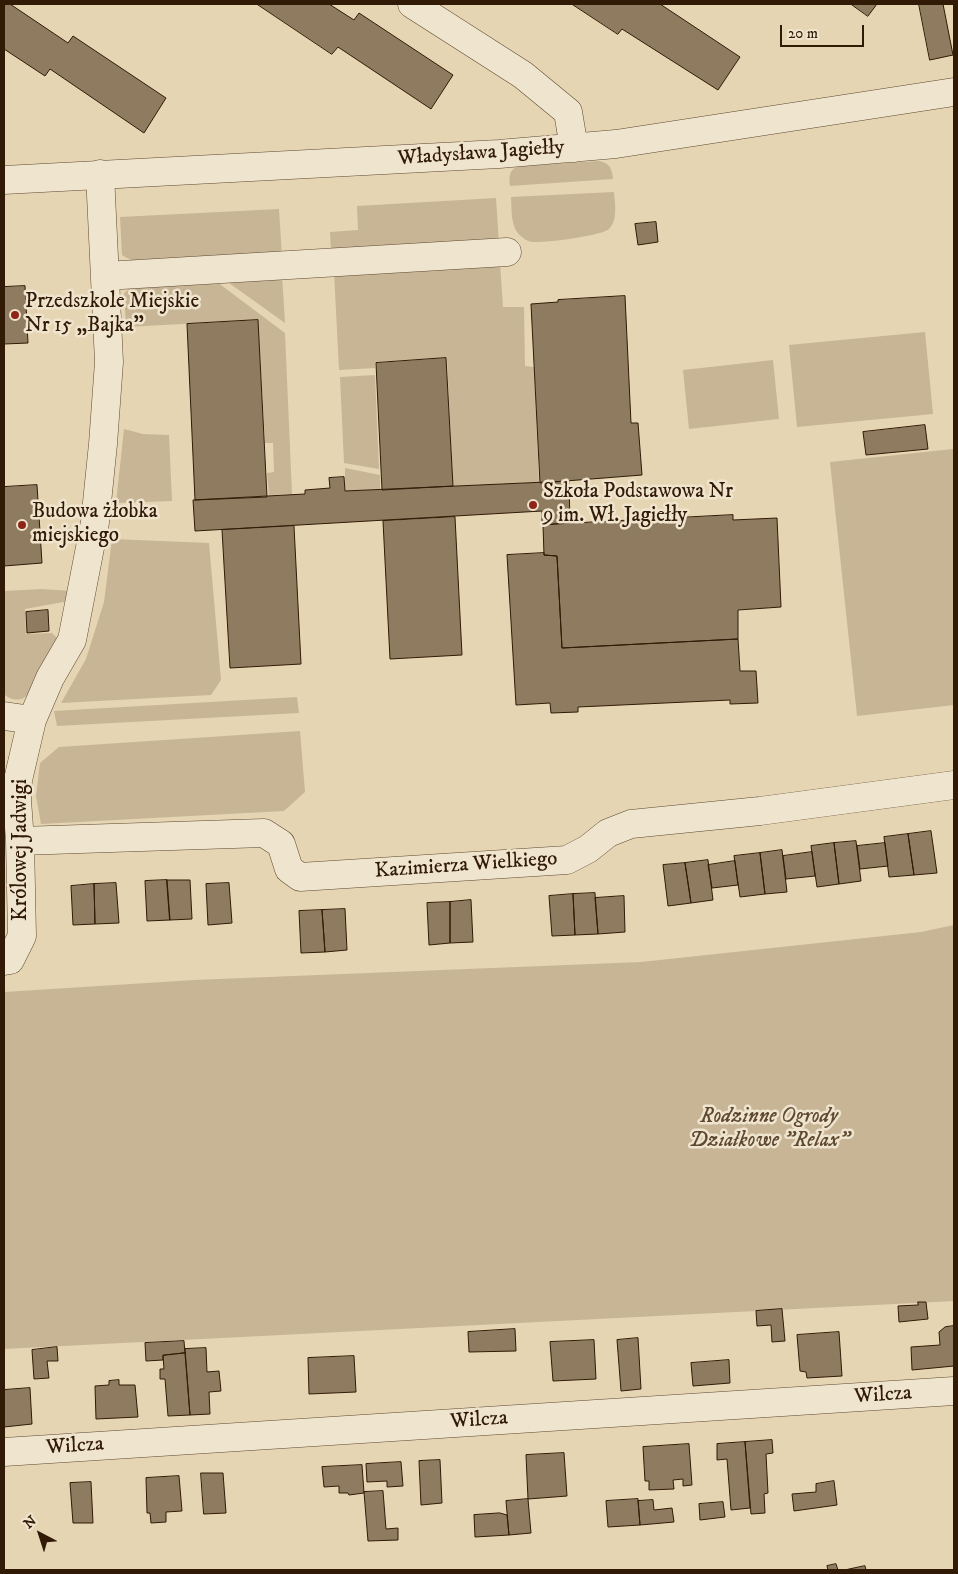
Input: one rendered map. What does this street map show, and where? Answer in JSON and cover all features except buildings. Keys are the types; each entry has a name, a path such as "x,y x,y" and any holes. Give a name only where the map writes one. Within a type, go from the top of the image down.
{"street":[{"path":"412,4 523,75 568,112 574,148"},
{"name":"Władysława Jagiełły","path":"4,180 489,155 574,148 616,144 954,92"},
{"name":"Królowej Jadwigi","path":"4,961 10,960 22,936 17,800 18,780 32,720 50,678 72,640 95,522 109,362 100,174"},
{"path":"105,276 507,252"},
{"path":"4,716 32,720"},
{"name":"Kazimierza Wielkiego","path":"20,841 264,833 281,844 289,868 300,877 567,860 588,849 608,833 631,824 778,809 954,785"},
{"name":"Wilcza","path":"4,1452 954,1391"}],"green space":[{"path":"599,161 606,163 610,167 613,179 510,186 510,173 520,166"},
{"path":"614,192 614,221 609,229 604,232 572,238 532,242 524,239 515,229 511,197"},
{"path":"496,198 499,244 331,253 330,232 358,230 357,206"},
{"path":"279,209 282,256 134,262 122,255 120,217"},
{"path":"500,263 503,307 524,307 525,366 534,367 539,482 453,486 447,358 375,362 375,368 339,370 334,272"},
{"path":"282,275 285,323 222,278"},
{"path":"213,279 285,333 292,494 269,495 267,473 274,472 273,443 265,443 258,320 126,327 124,293 133,286"},
{"path":"925,332 933,414 797,427 789,345"},
{"path":"773,360 779,419 689,429 683,370"},
{"path":"375,375 379,469 344,463 340,377"},
{"path":"124,429 143,434 169,435 172,501 116,503"},
{"path":"953,449 954,705 857,716 830,462"},
{"path":"345,468 380,475 380,489 345,491"},
{"path":"112,539 209,543 221,680 211,695 61,703 86,659 104,602"},
{"path":"42,589 71,591 69,601 25,609 26,634 52,633 57,638 52,654 32,689 22,699 14,699 4,694 4,591"},
{"path":"297,697 299,713 57,726 54,711"},
{"path":"300,731 305,792 284,811 41,824 36,796 40,763 59,747"},
{"name":"Rodzinne Ogrody Działkowe \"Relax\"","path":"954,925 954,1301 4,1349 4,992 194,980 641,962 921,932"}],"place":[{"name":"Przedszkole Miejskie Nr 15 „Bajka”","path":"15,315"},
{"name":"Szkoła Podstawowa Nr 9 im. Wł. Jagiełły","path":"533,505"},
{"name":"Budowa żłobka miejskiego","path":"22,525"}]}
